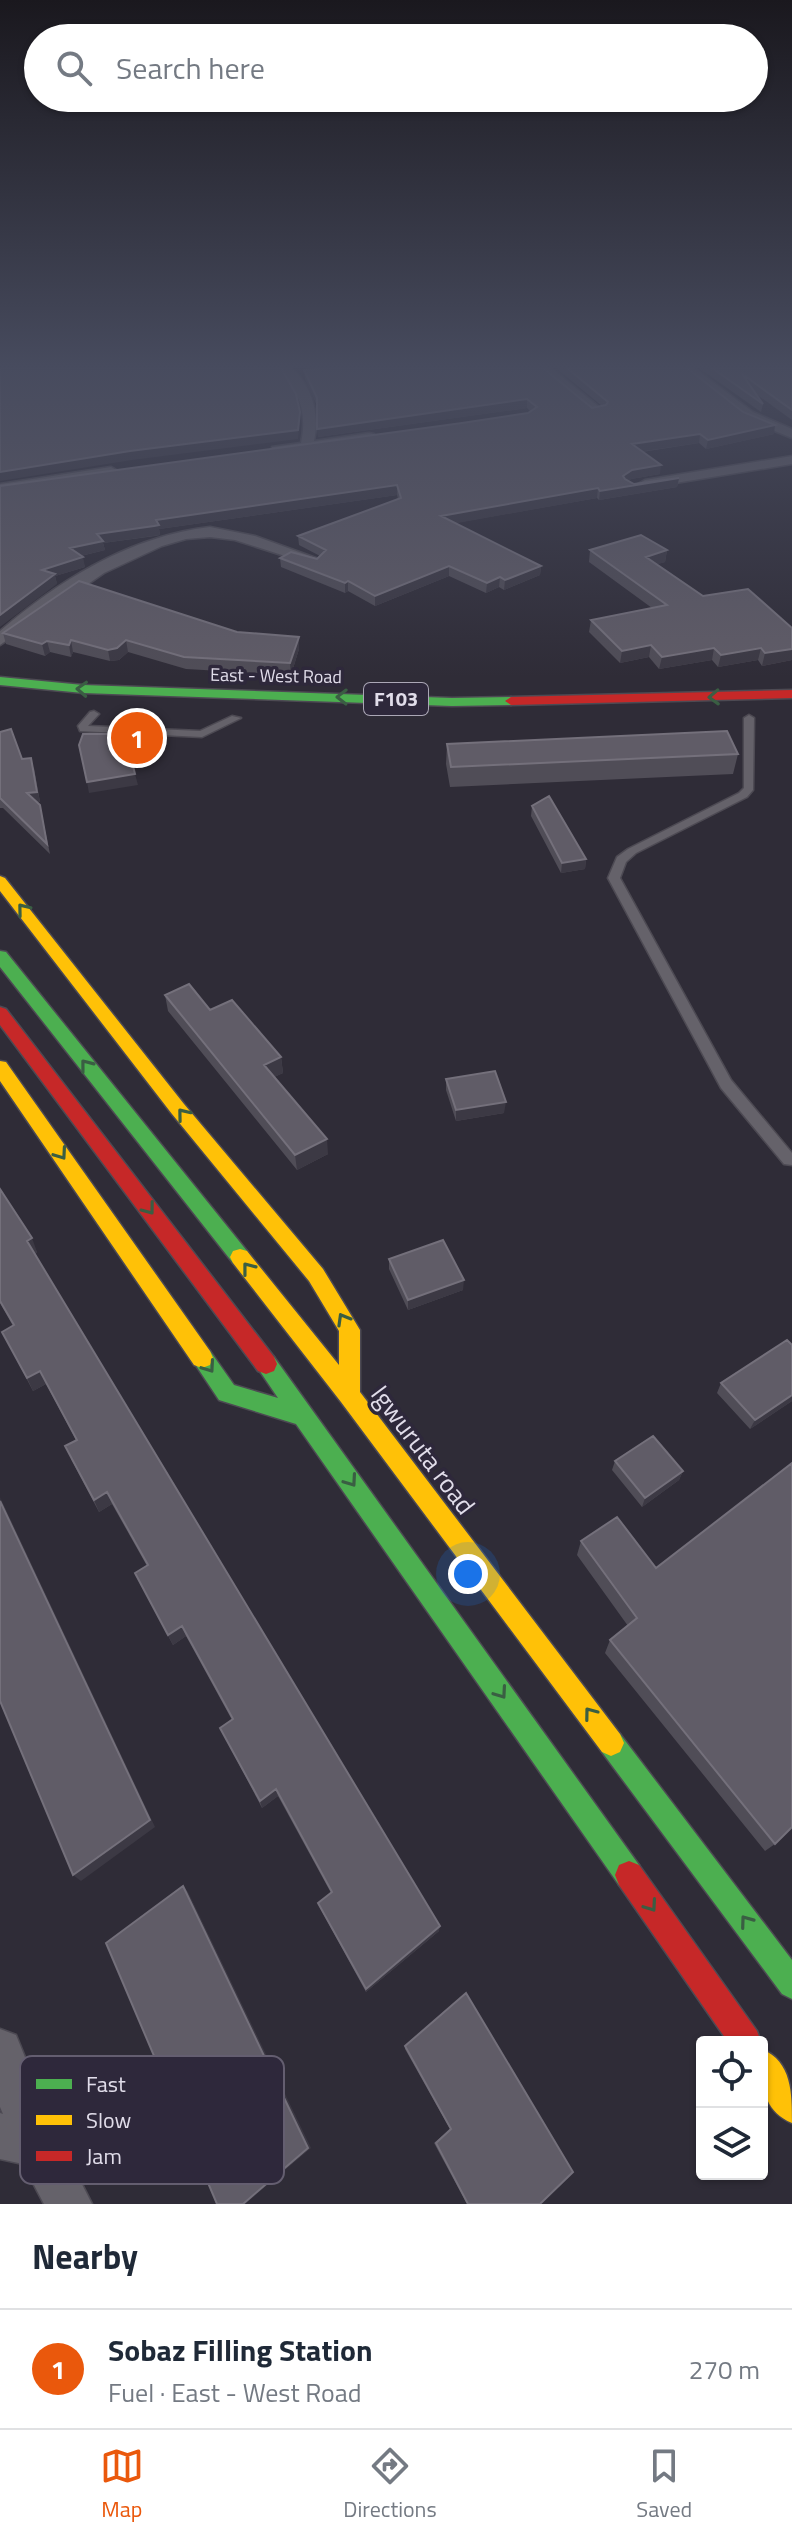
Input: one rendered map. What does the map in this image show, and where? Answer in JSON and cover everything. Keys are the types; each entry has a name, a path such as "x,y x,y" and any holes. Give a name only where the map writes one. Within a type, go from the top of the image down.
{"main road":[{"name":"East - West Road","path":"0,681 83,689 452,702 792,694"},
{"path":"452,702 457,723"},
{"name":"East - West Road","path":"65,712 244,718"},
{"path":"0,881 178,1109 316,1275 350,1330 349,1395"},
{"name":"Igwuruta road","path":"0,956 349,1395 792,1984"},
{"path":"0,1013 306,1417 742,2036"},
{"path":"0,1067 227,1393 306,1417"},
{"path":"768,2073 792,2107"}],"street":[{"path":"0,488 112,471"},
{"path":"632,486 725,471"},
{"path":"0,640 59,594 91,574 154,544 185,535 224,533 316,561"},
{"path":"0,2051 19,2140"},
{"path":"53,2184 69,2204"}],"lane":[{"path":"749,718 749,788 743,795 632,851 621,860 614,878 726,1084 789,1160"}],"building":[{"path":"111,471 631,471 623,476 634,484 679,478 600,491 598,488 441,516 541,566 505,580 500,577 487,583 449,566 375,596 348,581 345,583 280,558 291,552 317,559 326,550 298,536 401,498 397,485 156,520 159,525 97,534 103,541 70,548 83,557 42,570 55,574 0,615 0,486"},
{"path":"641,535 667,550 646,557 703,596 748,589 792,628 792,649 765,653 761,648 721,655 714,648 662,657 651,645 622,651 591,620 667,605 590,550"},
{"path":"79,581 237,632 299,637 290,663 184,657 126,640 117,648 108,650 71,640 69,645 47,641 42,644 3,633"},
{"path":"11,729 22,759 31,758 37,792 27,793 40,805 47,844 0,798 0,732"},
{"path":"727,731 738,754 451,767 447,744"},
{"path":"83,734 125,734 135,774 87,782 79,745"},
{"path":"549,796 586,859 562,863 532,806"},
{"path":"189,984 210,1010 232,1000 281,1057 264,1065 327,1139 295,1155 165,995"},
{"path":"495,1071 506,1102 456,1110 446,1079"},
{"path":"0,1189 32,1238 27,1241 440,1926 366,1989 318,1903 332,1892 276,1789 260,1801 220,1728 233,1719 182,1626 168,1635 135,1573 148,1565 107,1492 94,1500 65,1446 77,1440 40,1371 27,1378 2,1332 14,1325 0,1301"},
{"path":"443,1240 464,1280 408,1300 389,1259"},
{"path":"787,1340 792,1345 792,1395 755,1420 721,1383"},
{"path":"653,1436 683,1471 645,1498 615,1461"},
{"path":"792,1463 792,1827 775,1844 610,1640 637,1618 581,1541 617,1517 656,1568"},
{"path":"0,1501 150,1820 73,1875 0,1701"},
{"path":"183,1886 264,2056 154,2056 106,1943"},
{"path":"466,1993 573,2172 540,2204 468,2204 436,2143 451,2129 405,2046"},
{"path":"284,2098 308,2148 284,2169"},
{"path":"208,2184 266,2184 243,2204 217,2204"}],"traffic: fast":[{"path":"0,681 83,689 452,702 511,701"},
{"path":"0,956 240,1257"},
{"path":"202,1358 227,1393 306,1417"},
{"path":"266,1364 629,1875"},
{"path":"611,1743 792,1984"}],"traffic: slow":[{"path":"0,881 178,1109 316,1275 350,1330 349,1395"},
{"path":"0,1067 202,1358"},
{"path":"240,1257 349,1395 611,1743"},
{"path":"768,2073 792,2107"}],"traffic: jam":[{"path":"511,701 792,694"},
{"path":"0,1013 266,1364"},
{"path":"629,1875 742,2036"}],"place":[{"name":"Sobaz Filling Station","path":"137,738"}]}
